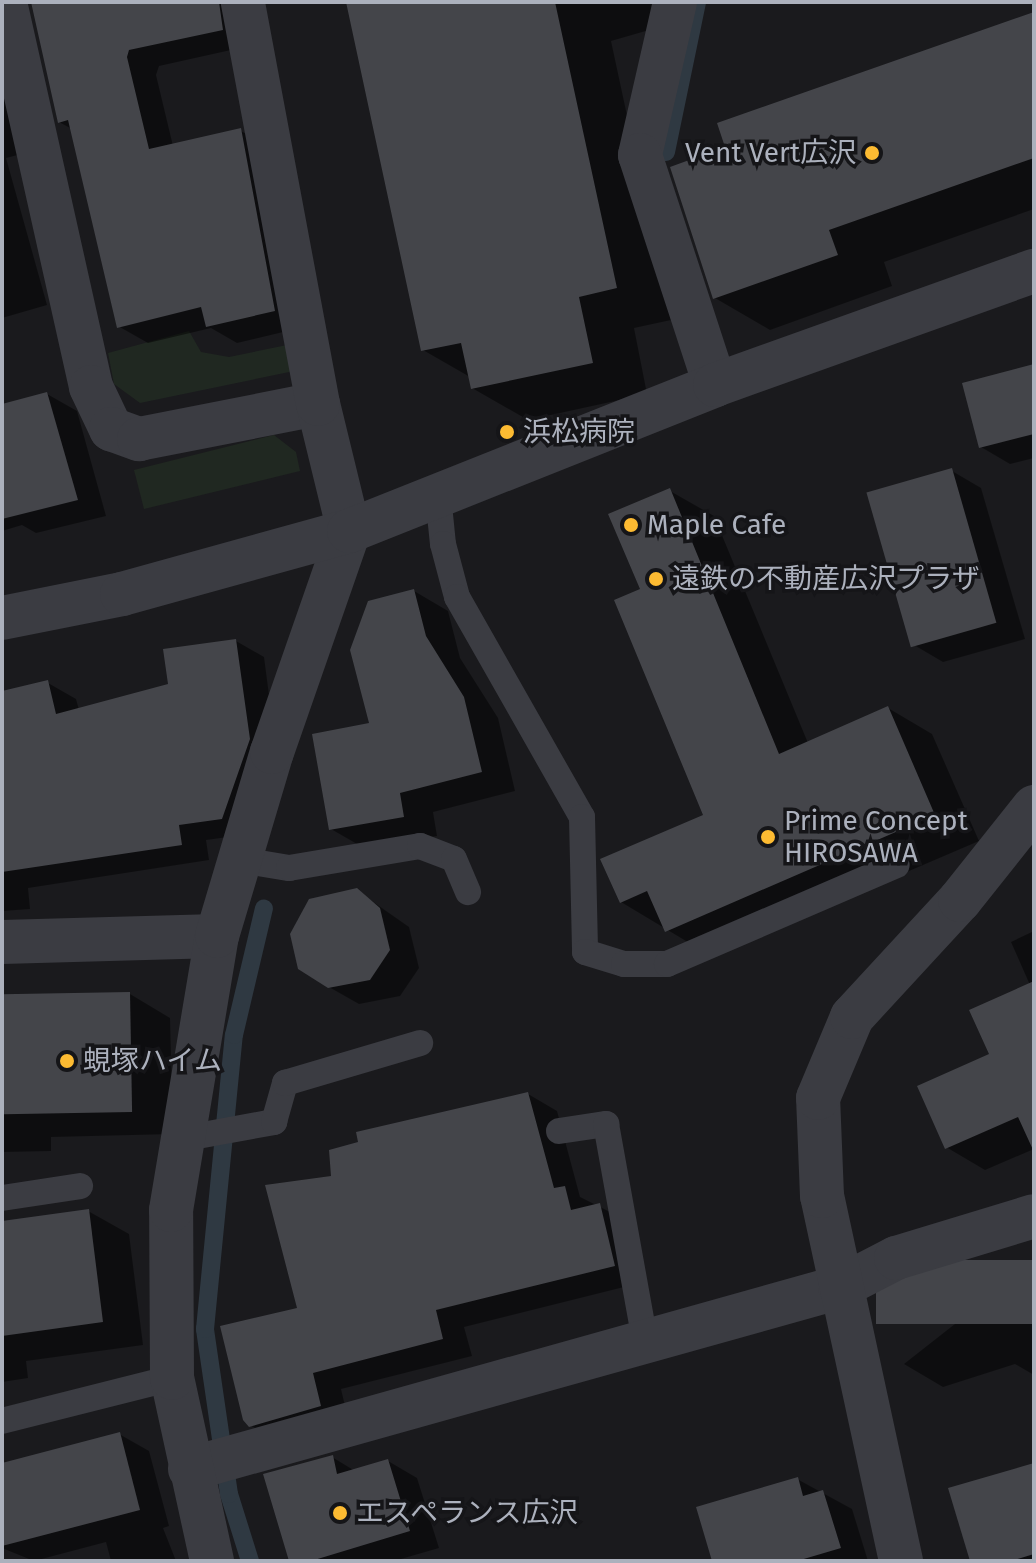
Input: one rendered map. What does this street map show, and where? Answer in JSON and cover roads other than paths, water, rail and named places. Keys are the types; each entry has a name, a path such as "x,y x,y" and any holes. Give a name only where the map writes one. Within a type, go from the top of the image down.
{"street":[{"path":"5,2 91,387 111,429 139,439 318,404"},
{"path":"212,1561 213,1462 172,1378 171,1210 193,1137 217,936 349,531 318,404 243,2"},
{"path":"675,2 640,155 715,385"},
{"path":"2,618 122,594 349,531 715,385 1034,271"},
{"path":"901,1561 822,1196 818,1098 852,1017 960,900 1034,807"},
{"path":"2,942 217,936"},
{"path":"213,1462 840,1287 896,1258 1034,1216"}],"lane":[{"path":"438,495 443,544 457,597 582,817 585,952 624,964 667,964 897,865"},
{"path":"240,860 289,868 420,846 454,859 468,892"},
{"path":"193,1137 274,1122 285,1083 420,1043"},
{"path":"559,1131 606,1124 645,1341"},
{"path":"2,1198 80,1186"},
{"path":"2,1421 172,1378"}],"waterway":[{"path":"666,152 697,2"},
{"path":"250,1561 229,1494 205,1329 234,1035 264,908"}],"place":[{"name":"Vent Vert広沢","path":"872,153"},
{"name":"浜松病院","path":"507,432"},
{"name":"Maple Cafe","path":"631,525"},
{"name":"遠鉄の不動産広沢プラザ","path":"656,579"},
{"name":"Prime Concept HIROSAWA","path":"768,837"},
{"name":"蜆塚ハイム","path":"67,1061"},
{"name":"エスペランス広沢","path":"340,1513"}]}
